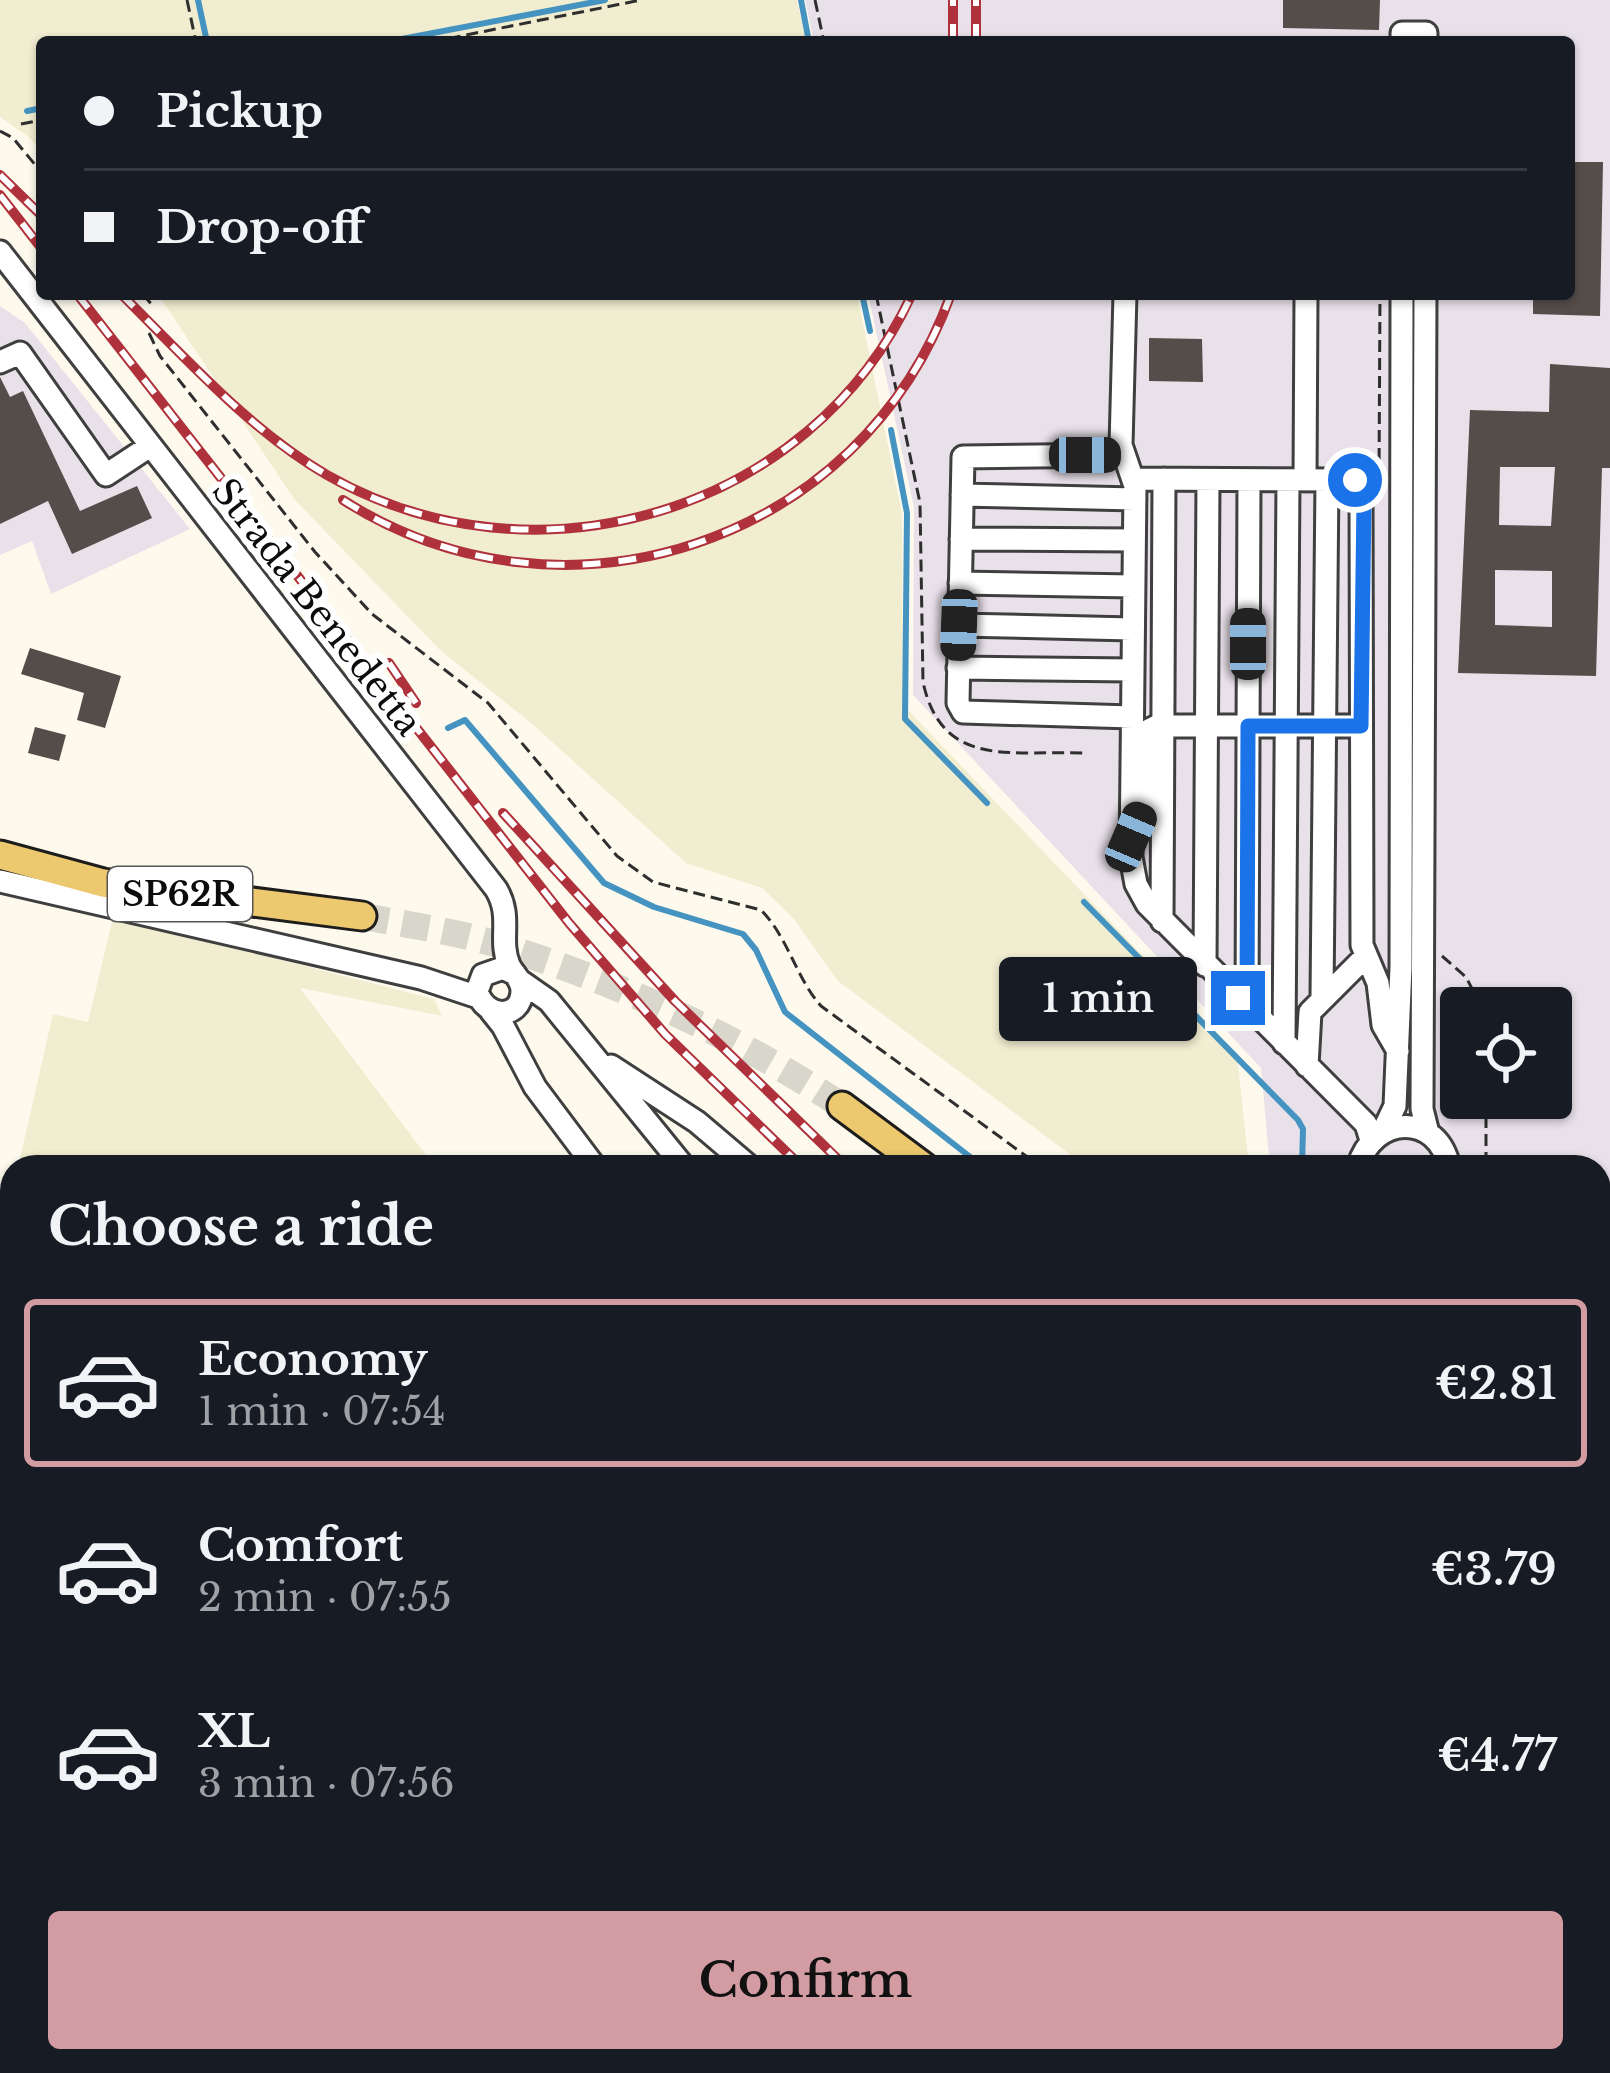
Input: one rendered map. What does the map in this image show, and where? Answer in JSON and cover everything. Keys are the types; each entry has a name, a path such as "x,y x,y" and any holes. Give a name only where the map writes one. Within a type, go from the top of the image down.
{"main road":[{"name":"SP62R","path":"0,855 103,883 362,916"},
{"path":"842,1106 908,1155"}],"street":[{"name":"Strada Benedetta","path":"3,266 46,314 496,889 507,919 501,990 507,1036 536,1087 586,1155"},
{"path":"1125,300 1122,455 1135,489 1131,837 1136,884 1162,921 1377,1135"},
{"path":"1306,300 1307,480 1324,726 1322,998"},
{"path":"1365,1155 1396,1106 1402,300"},
{"path":"1425,300 1422,1109 1428,1133 1446,1155"},
{"path":"0,362 20,353 106,475 150,446"},
{"path":"1122,455 963,457 958,704 963,712 1132,717"},
{"path":"962,495 1135,489 1164,479 1355,480 1364,499 1365,957 1378,983 1383,1025 1398,1051"},
{"path":"1162,921 1164,479"},
{"path":"1205,965 1208,479"},
{"path":"1247,1006 1249,480"},
{"path":"1284,1043 1284,726 1307,480"},
{"path":"961,539 1134,540"},
{"path":"960,583 1133,586"},
{"path":"959,625 1132,629"},
{"path":"958,668 1132,670"},
{"path":"1131,837 1144,806 1149,730 1161,726 1361,726"},
{"path":"0,881 421,978 459,980 549,1001 674,1155"},
{"path":"1307,1066 1310,1012 1365,957"},
{"path":"591,1053 697,1122 736,1155"},
{"path":"1377,1135 1398,1126 1428,1133"}],"path":[{"path":"187,0 195,36"},
{"path":"461,36 641,0"},
{"path":"815,0 823,36"},
{"path":"21,124 36,121"},
{"path":"0,131 13,138 36,165"},
{"path":"148,300 152,305"},
{"path":"877,300 908,431"},
{"path":"149,333 160,356 315,552 372,614 488,703 617,856 652,882 761,910 772,920 821,1006 1025,1155"},
{"path":"1486,1119 1486,1155"}],"shaded area":[{"path":"0,0 797,0 805,36 36,36 36,145 0,117"},
{"path":"805,0 1610,0 1610,1155 1269,1155 1261,1068 913,695 914,507 869,300 1575,300 1575,36 813,36"},
{"path":"162,300 858,300 902,514 903,705 1237,1054 1248,1155 1071,1155 838,981 794,919 762,888 686,863 530,722 440,650 294,499"},
{"path":"0,306 25,323 190,529 51,594 32,541 0,555"},
{"path":"113,917 434,999 442,1016 300,988 426,1155 21,1155 53,1014 88,1022"}],"building":[{"path":"1283,0 1380,0 1379,30 1283,28"},
{"path":"1575,162 1603,162 1600,316 1533,314 1533,300 1575,300"},
{"path":"1149,338 1202,339 1203,382 1149,381"},
{"path":"1550,364 1610,368 1610,468 1602,468 1596,676 1458,673 1470,410 1549,412","holes":["1500,467 1555,467 1551,526 1499,525","1495,570 1552,571 1552,627 1495,625"]},
{"path":"0,377 10,397 23,391 80,511 137,486 152,518 72,554 48,501 0,524"},
{"path":"30,648 121,676 105,728 77,720 84,693 21,674"},
{"path":"35,727 66,735 59,761 28,753"}],"waterway":[{"path":"198,0 206,36"},
{"path":"417,36 605,0"},
{"path":"801,0 808,36"},
{"path":"27,111 36,109"},
{"path":"863,300 870,331"},
{"path":"891,430 907,513 905,719 987,803"},
{"path":"448,728 465,720 604,883 654,907 743,934 756,950 785,1012 968,1155"},
{"path":"1084,902 1298,1120 1303,1129 1302,1155"}],"tunnel":[{"path":"362,916 482,940 588,976 719,1034 842,1106"}],"railway":[{"path":"953,0 953,36"},
{"path":"976,0 976,36"},
{"path":"0,175 36,210"},
{"path":"0,195 36,241"},
{"path":"82,300 569,923 665,1034 790,1155"},
{"path":"127,300 244,414 327,475 407,510 492,527 576,528 659,511 737,479 807,432 866,370 908,300"},
{"path":"343,500 429,542 519,562 609,562 696,543 778,506 850,451 908,380 948,300"},
{"path":"389,663 416,703"},
{"path":"503,813 675,1001 834,1155"}],"route":[{"path":"1238,998 1247,1006 1248,726 1361,726 1364,499 1355,480"}]}
